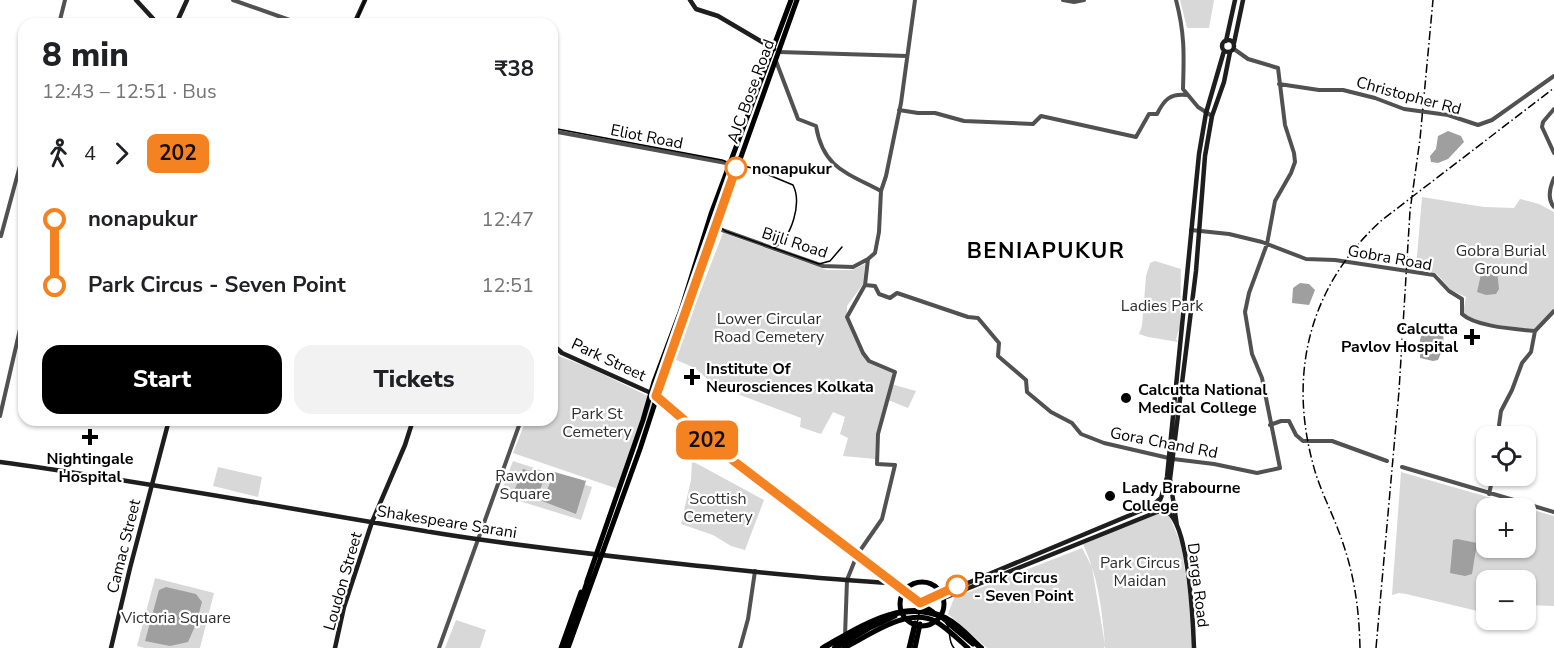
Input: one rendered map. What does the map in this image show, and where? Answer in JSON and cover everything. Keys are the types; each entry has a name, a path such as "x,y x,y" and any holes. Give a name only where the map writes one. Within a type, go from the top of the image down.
{"highway":[{"path":"825,648 888,615 911,611 948,619 980,648"},
{"path":"836,648 867,629"}],"main road":[{"path":"136,0 152,18"},
{"path":"179,18 187,0"},
{"path":"357,18 365,0"},
{"path":"690,0 696,9 718,16 776,50"},
{"path":"564,648 599,556 708,225 776,50 791,0"},
{"name":"AJC Bose Road","path":"654,394 776,61 776,50 798,0"},
{"path":"1230,51 1222,45 1226,40 1235,0"},
{"path":"1171,458 1191,230 1209,115 1234,43 1243,0"},
{"path":"1226,40 1234,43"},
{"path":"1163,510 1159,505 1171,458 1199,230 1209,115"},
{"name":"Park Street","path":"558,349 654,394"},
{"path":"654,394 718,449 919,604 980,648"},
{"name":"Camac Street","path":"111,648 167,426"},
{"name":"Loudon Street","path":"335,648 344,607 372,522 411,426"},
{"name":"Darga Road","path":"1171,458 1170,479 1188,584 1194,648"},
{"name":"Shakespeare Sarani","path":"0,462 478,539 599,556 895,584"},
{"path":"844,648 903,616 919,604 943,596 1156,510 1171,510 1174,503 1168,496 1160,499 1152,506 943,596"},
{"name":"Darga Road","path":"1163,510 1171,515 1177,526"},
{"path":"564,648 580,595 599,556"},
{"path":"564,648 588,579"},
{"path":"914,583 932,584 943,596 940,617 929,625 917,625 903,616 900,601 903,591 914,583"},
{"path":"909,648 923,609 919,604"},
{"path":"825,648 903,616 940,617 968,648"},
{"path":"915,648 917,625"}],"street":[{"path":"60,18 65,0"},
{"path":"232,0 284,18"},
{"path":"845,639 847,580 857,555 882,519 895,465 877,464 878,434 896,372 869,361 847,317 865,285 868,260 874,253 879,231 881,191 899,110 915,0"},
{"path":"1063,0 1074,2 1084,0"},
{"path":"1176,0 1185,49 1183,90 1209,115"},
{"path":"776,50 907,56"},
{"path":"1230,51 1278,68 1285,125 1294,153 1291,173 1275,201 1267,244 1245,312 1250,345 1262,378 1270,425 1286,420 1303,441 1332,441 1387,461"},
{"path":"776,61 798,119 816,126 818,141 825,155 839,168 881,191"},
{"name":"Christopher Rd","path":"1279,84 1319,90 1336,89 1419,112 1448,115 1478,125 1485,124 1554,76"},
{"path":"899,110 935,113 964,121 1033,123 1041,116 1136,138 1149,114 1157,114 1163,101 1171,96 1187,95"},
{"path":"1554,109 1543,122 1542,127 1554,153"},
{"name":"Eliot Road","path":"558,132 737,165"},
{"path":"1,236 18,173"},
{"path":"1554,178 1549,196 1551,205 1554,207"},
{"name":"Bijli Road","path":"708,225 823,266 853,267 868,260"},
{"name":"Gobra Road","path":"1191,230 1229,234 1267,244 1306,259 1335,260 1434,275 1449,291 1462,299 1463,317 1505,328 1535,331"},
{"name":"Gora Chand Rd","path":"865,285 875,286 879,294 890,298 897,293 968,317 978,318 999,343 998,356 1000,359 1026,380 1027,392 1052,412 1072,423 1081,434 1116,447 1257,473 1280,468 1270,425"},
{"path":"1499,426 1501,411 1522,363 1531,352 1535,331 1554,311"},
{"path":"0,416 18,340"},
{"path":"439,648 519,426"},
{"path":"1402,467 1554,512"},
{"path":"1489,494 1491,486"},
{"path":"740,648 748,619 755,572"}],"green space":[{"path":"1180,0 1214,0 1209,28 1187,28"},
{"name":"Gobra Burial Ground","path":"1422,197 1484,207 1514,208 1520,199 1539,204 1554,212 1554,309 1534,329 1479,321 1463,313 1466,297 1451,290 1437,274 1416,268"},
{"name":"Lower Circular Road Cemetery","path":"723,233 827,270 852,270 865,264 863,284 847,306 847,316 870,361 894,373 891,384 916,391 908,408 888,400 876,433 875,459 843,456 848,438 840,434 845,417 833,412 821,434 800,427 801,418 714,385 695,368 674,359"},
{"name":"Ladies Park","path":"1155,261 1181,269 1180,327 1176,339 1178,342 1139,334 1142,326 1146,276 1150,263"},
{"name":"Park St Cemetery","path":"558,356 592,369 654,399 621,490 513,453 524,426 558,426"},
{"name":"Rawdon Square","path":"513,461 592,487 581,520 500,495"},
{"name":"Scottish Cemetery","path":"692,461 764,500 745,550 731,546 713,535 681,524 691,480"},
{"path":"218,467 262,477 258,497 213,486"},
{"path":"1401,472 1491,498 1476,498 1476,558 1536,558 1536,511 1554,516 1554,606 1536,605 1536,570 1476,570 1476,611 1399,593 1392,595"},
{"name":"Park Circus Maidan","path":"1166,508 1181,544 1193,625 1192,648 1105,648 1105,646 1104,648 987,648 948,614 954,598 1082,548 1092,567 1083,544","holes":["1092,567 1101,606 1105,645"]},
{"name":"Victoria Square","path":"155,578 214,593 200,648 137,646"},
{"path":"456,620 486,630 480,648 445,648"}],"shaded area":[{"path":"1448,131 1461,136 1464,142 1448,159 1438,163 1431,162 1430,156 1436,149 1438,136"},
{"path":"1486,268 1497,270 1499,289 1496,294 1486,295 1477,292 1481,274"},
{"path":"1300,283 1309,284 1315,290 1309,305 1292,303 1293,288"},
{"path":"1434,328 1443,334 1444,346 1438,360 1420,358 1420,340 1423,330"},
{"path":"523,469 545,476 538,496 515,489"},
{"path":"551,471 586,481 576,514 542,501 551,481"},
{"path":"1453,540 1476,543 1472,574 1465,576 1450,573"},
{"path":"166,587 196,594 202,602 188,642 170,646 145,641 159,590"}],"tram line":[{"path":"358,18 365,0"},
{"path":"798,0 659,391 663,401 946,623 954,648"},
{"path":"558,129 722,160 731,165 734,175"},
{"path":"731,163 752,168 793,185 796,192 796,210 791,228 781,242 775,247 770,247"},
{"path":"717,218 718,225 725,231 819,264 830,261 842,247"},
{"path":"912,648 920,609 915,600"}],"railway":[{"path":"1376,648 1399,391 1410,211 1420,139 1433,0"},
{"path":"1360,648 1357,603 1352,575 1339,532 1313,464 1306,430 1303,396 1305,364 1311,332 1322,302 1337,273 1357,245 1382,220 1554,88"}],"bus line":[{"name":"202","path":"736,168 656,396 718,449 920,603 957,586"}],"place":[{"name":"nonapukur","path":"736,168"},
{"name":"Calcutta Pavlov Hospital","path":"1472,337"},
{"name":"Institute Of Neurosciences Kolkata","path":"692,377"},
{"name":"Calcutta National Medical College","path":"1126,398"},
{"name":"Nightingale Hospital","path":"90,437"},
{"name":"Lady Brabourne College","path":"1110,496"},
{"name":"Park Circus - Seven Point","path":"957,586"}],"district":[{"name":"BENIAPUKUR","path":"1046,250"}]}
